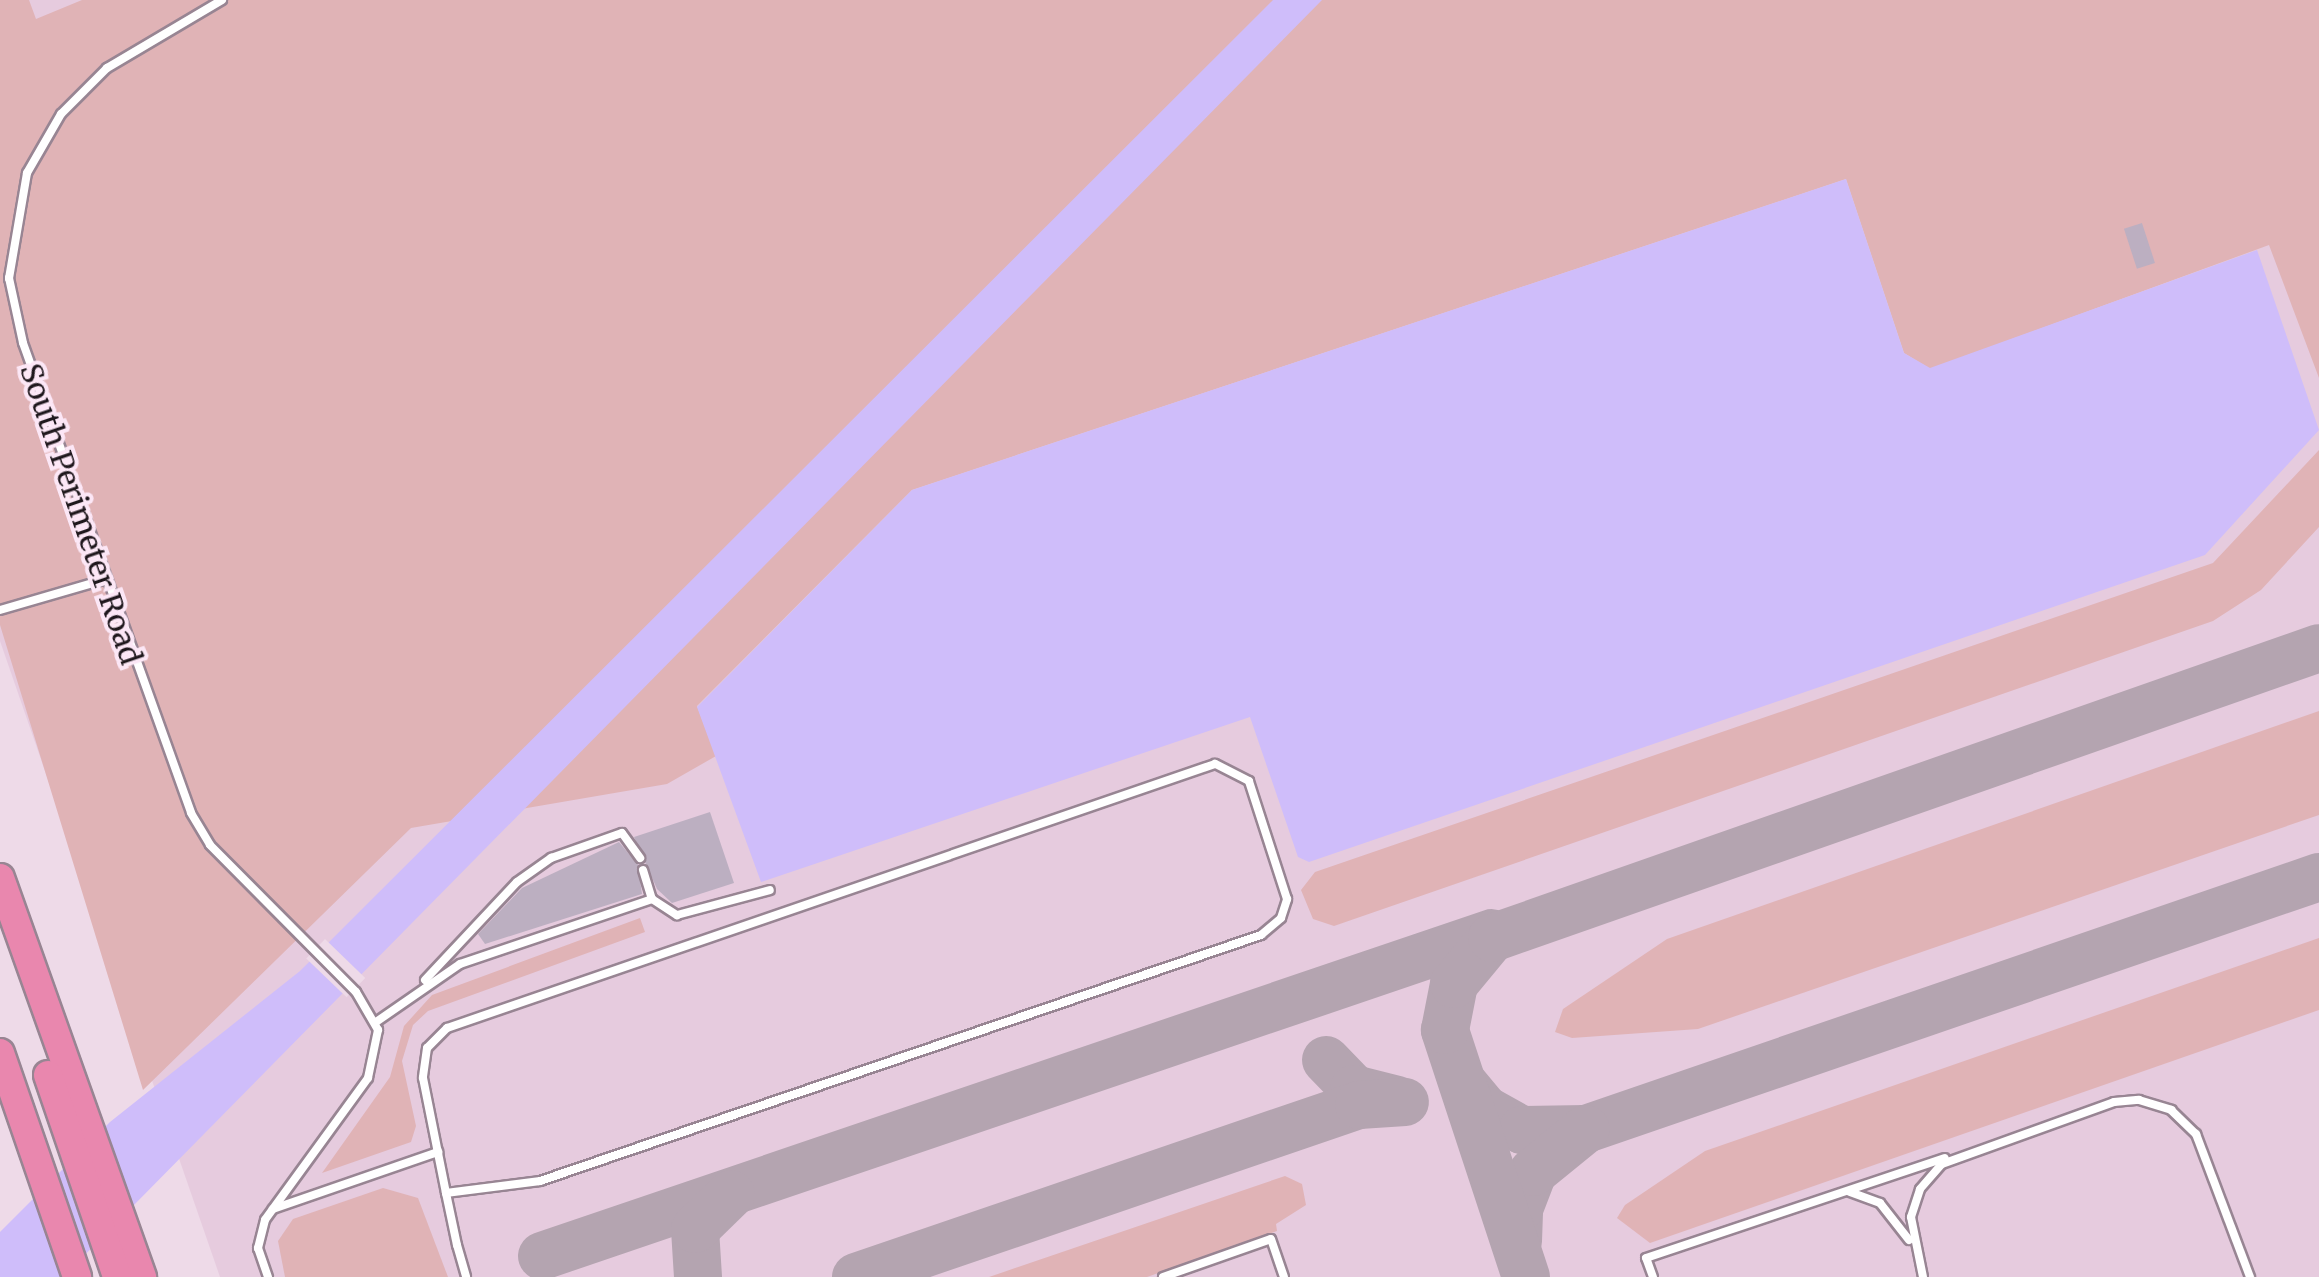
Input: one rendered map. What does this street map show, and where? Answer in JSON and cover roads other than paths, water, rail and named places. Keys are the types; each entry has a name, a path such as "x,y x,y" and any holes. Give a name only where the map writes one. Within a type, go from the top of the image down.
{"highway":[{"path":"0,878 118,1256 142,1277"},
{"path":"0,936 71,1114"},
{"path":"0,1053 77,1277"}],"lane":[{"name":"South Perimeter Road","path":"222,0 83,89 41,145 16,206 14,312 104,580 191,813 210,845 356,992 376,1022"},
{"path":"0,610 104,580"},
{"path":"446,1193 540,1181 1261,935 1281,918 1287,899 1249,781 1215,764 447,1028 424,1061 438,1152 446,1193 466,1277"},
{"path":"268,1277 258,1248 273,1210 368,1078 378,1053 376,1022 422,983 449,948 551,858 622,834 640,858"},
{"path":"644,870 652,900"},
{"path":"422,983 652,900 685,916 770,890"},
{"path":"1653,1277 1646,1258 2114,1102 2155,1103 2186,1120 2204,1147 2250,1277"},
{"path":"273,1210 438,1152"},
{"path":"1923,1277 1911,1217 1920,1189 1960,1153"},
{"path":"1840,1192 1880,1202 1916,1256"},
{"path":"1163,1277 1271,1239 1284,1277"}]}
